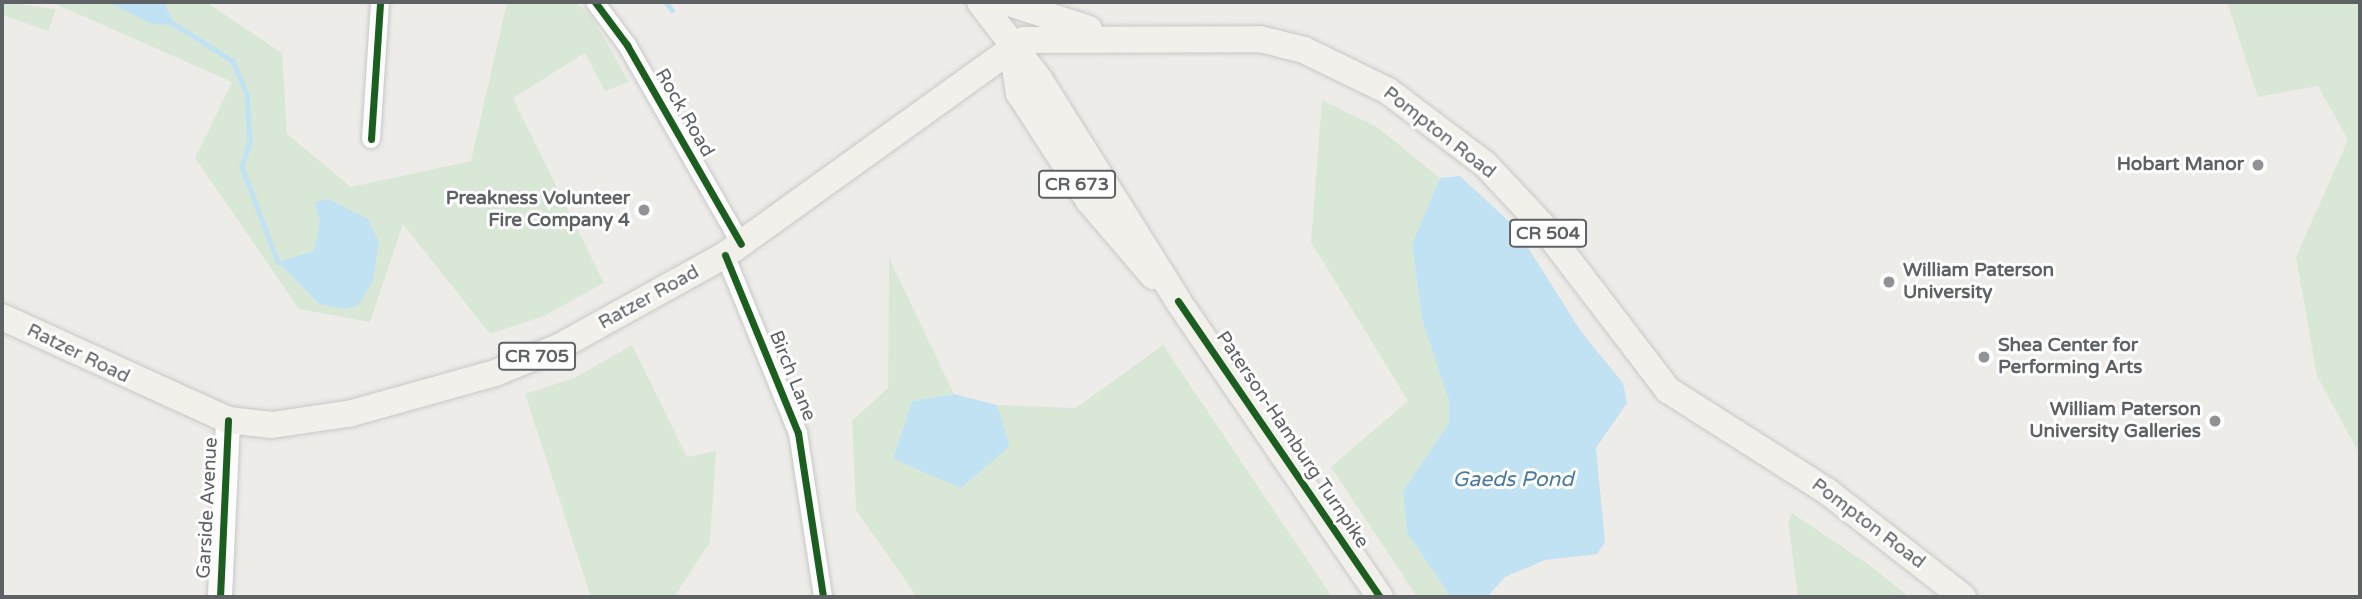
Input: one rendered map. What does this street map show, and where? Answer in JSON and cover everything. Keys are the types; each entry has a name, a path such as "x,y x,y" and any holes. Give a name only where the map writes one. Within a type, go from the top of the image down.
{"main road":[{"name":"Paterson-Hamburg Turnpike","path":"980,2 1011,46 1019,93 1089,201 1178,301 1380,597"},
{"path":"1006,2 1107,35"},
{"name":"Pompton Road","path":"1011,46 1040,36 1107,35 1280,42 1388,91 1485,164 1520,200 1668,390 1828,492 1963,597"},
{"name":"Ratzer Road","path":"2,317 228,420 310,421 495,373 559,347 733,250 1011,46"}],"street":[{"path":"371,138 380,2"},
{"name":"Rock Road","path":"595,2 627,45 733,250"},
{"name":"Birch Lane","path":"733,250 798,433 823,597"},
{"name":"Garside Avenue","path":"220,597 228,420"}],"green space":[{"path":"2,2 56,9 48,31 2,15"},
{"path":"51,2 206,2 282,53 287,134 351,187 471,161 507,2 575,2 592,17 629,82 605,91 585,53 513,98 604,283 544,316 490,334 403,224 370,322 299,309 195,158 232,82"},
{"path":"2227,2 2360,2 2360,455 2317,376 2296,257 2348,140 2318,86 2258,97"},
{"path":"1322,100 1377,127 1440,178 1412,244 1422,319 1449,401 1449,423 1403,491 1407,533 1451,597 1417,597 1331,467 1408,401 1311,242"},
{"path":"889,258 954,394 912,401 893,459 916,467 1010,446 997,405 1076,408 1163,345 1332,597 917,597 856,510 852,421 888,388"},
{"path":"632,345 687,457 716,451 710,542 674,597 591,597 525,394 574,378"},
{"path":"1792,513 1872,567 1909,597 1798,597 1788,521"}],"water":[{"path":"107,2 164,2 175,25 152,24"},
{"name":"Gaeds Pond","path":"1460,176 1515,227 1582,333 1623,383 1627,403 1596,448 1605,542 1597,554 1545,560 1505,577 1487,597 1451,597 1407,533 1403,491 1449,423 1449,401 1422,319 1412,244 1440,178"},
{"path":"328,199 368,219 379,242 373,281 359,304 347,309 319,304 278,262 314,251 320,223 315,202"},
{"path":"954,394 997,405 1010,446 961,488 893,459 912,401"}],"waterway":[{"path":"666,2 672,10"},
{"path":"171,22 233,61 247,94 250,142 242,167 278,262"}],"cycle path":[{"path":"371,139 380,2"},
{"path":"595,2 627,45 741,244"},
{"path":"725,255 798,433 823,597"},
{"path":"1178,301 1380,597"},
{"path":"220,597 228,420"}],"place":[{"name":"Hobart Manor","path":"2258,165"},
{"name":"Preakness Volunteer Fire Company 4","path":"644,210"},
{"name":"William Paterson University","path":"1889,282"},
{"name":"Shea Center for Performing Arts","path":"1984,357"},
{"name":"William Paterson University Galleries","path":"2215,421"}]}
